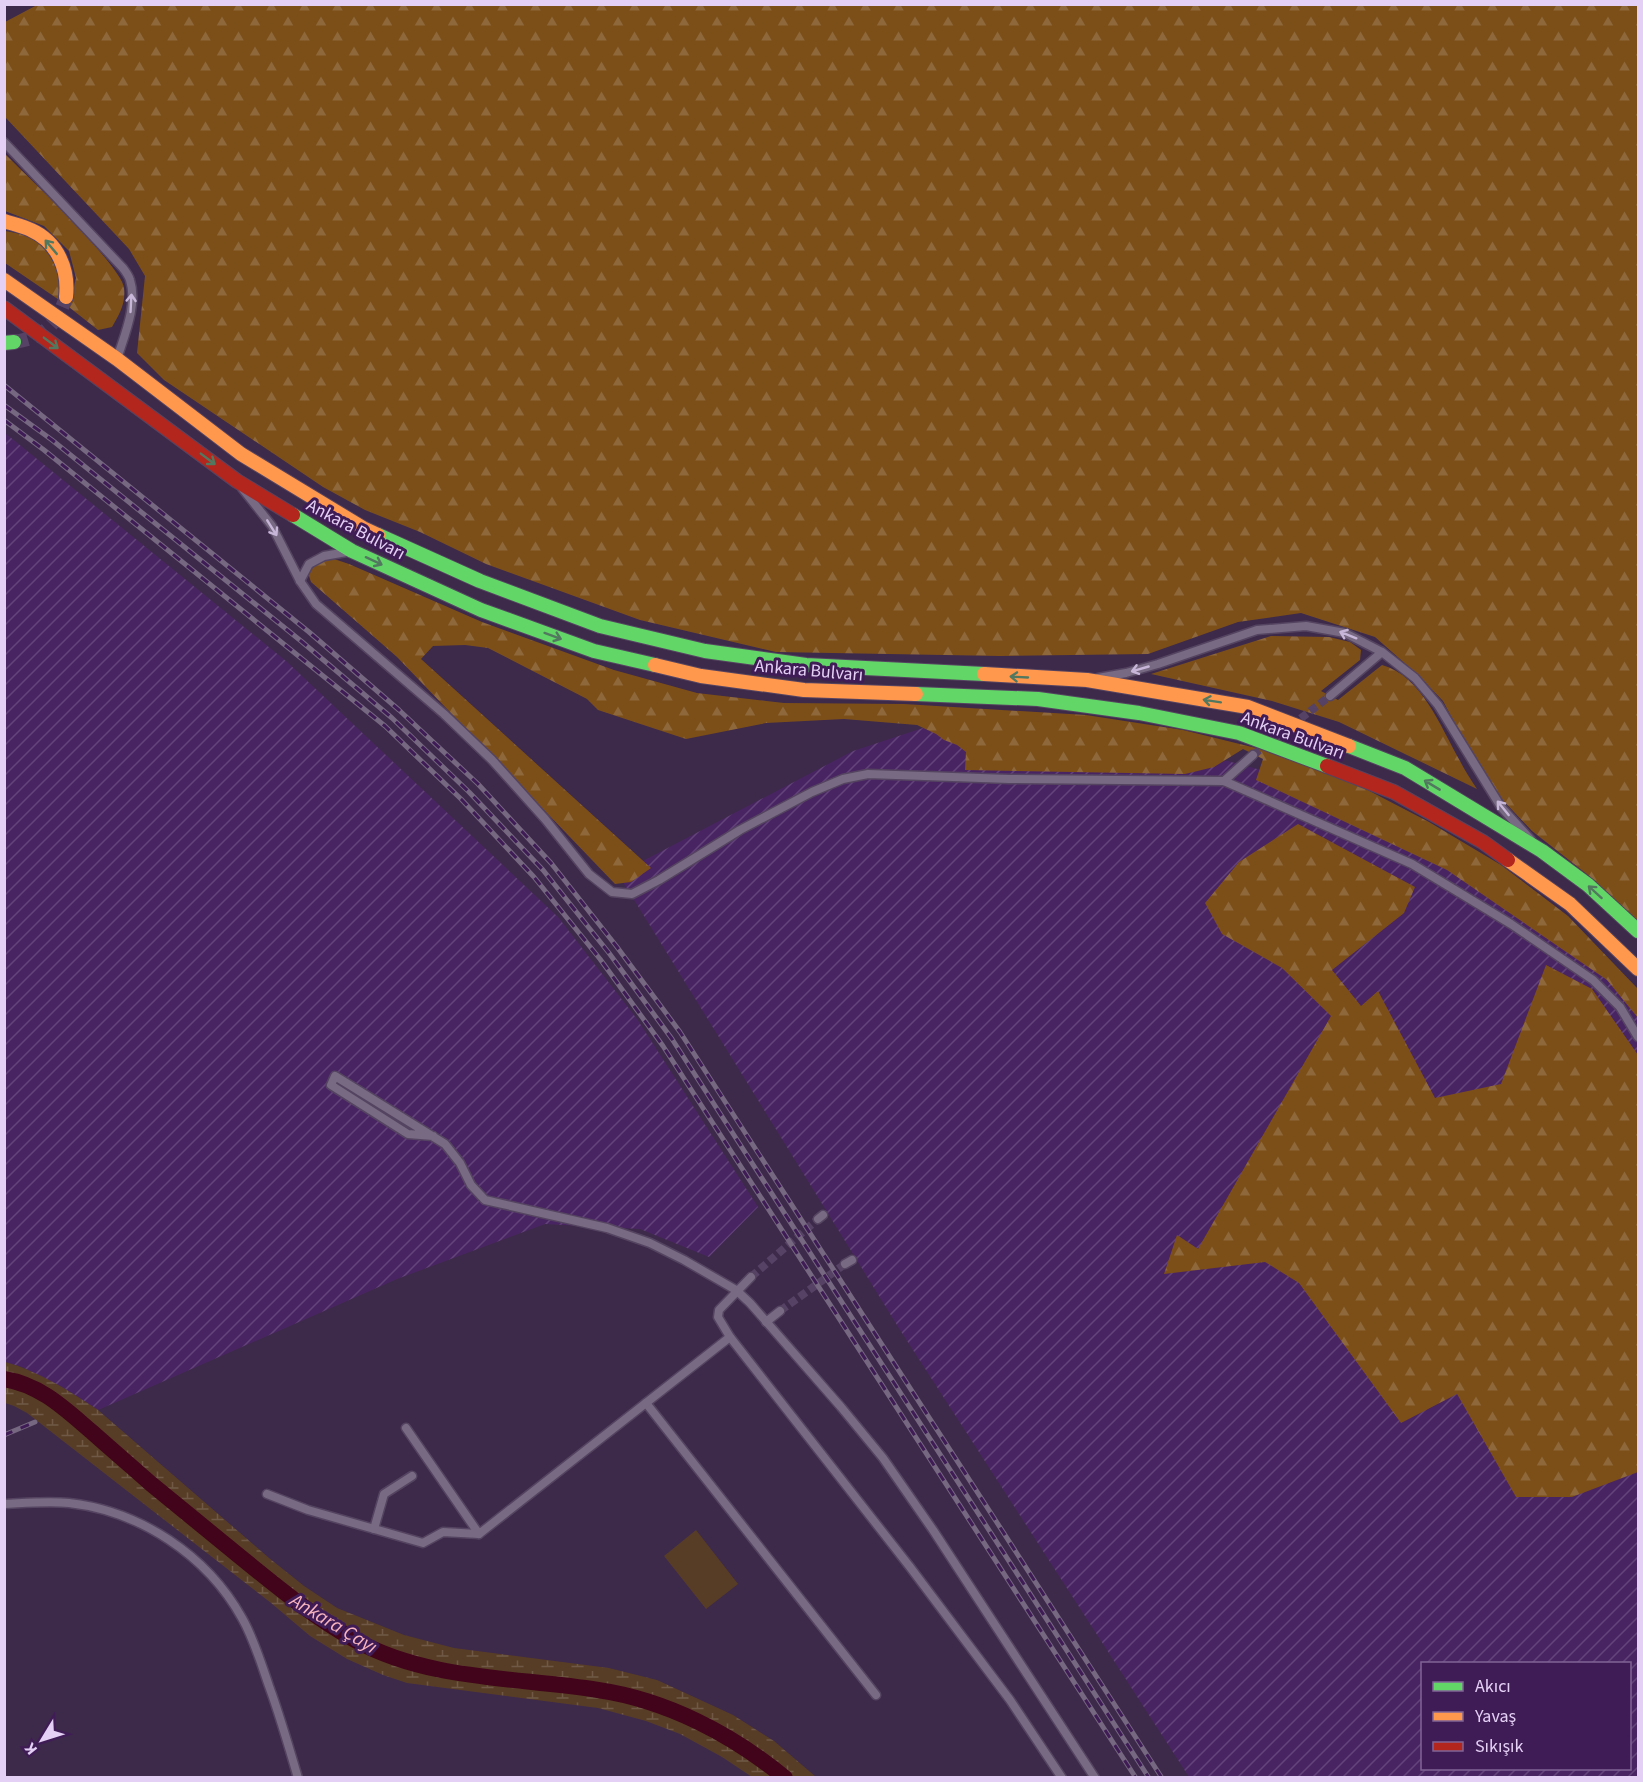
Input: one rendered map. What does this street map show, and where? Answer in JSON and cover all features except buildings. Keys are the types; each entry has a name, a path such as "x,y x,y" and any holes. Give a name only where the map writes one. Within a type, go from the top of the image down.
{"main road":[{"path":"4,221 33,231 47,241 66,270 66,297"},
{"name":"Ankara Bulvarı","path":"4,280 117,359 240,454 363,528 480,581 600,626 705,651 806,665 1087,680 1248,707 1405,768 1542,851 1588,885 1638,931"},
{"name":"Ankara Bulvarı","path":"4,308 237,481 352,551 491,614 594,651 701,676 804,690 1038,699 1139,712 1239,732 1394,792 1483,842 1570,904 1638,969"}],"street":[{"path":"4,142 123,268 130,280 132,293 130,316 117,359"},
{"path":"237,481 272,526 300,581 316,604 444,714 492,760 545,819 589,874 612,892 632,894 740,830 812,792 843,779 868,774 1009,779 1224,781 1412,864 1511,924 1593,980 1620,1007 1638,1037"},
{"path":"300,581 309,564 324,556 352,551"},
{"path":"1087,680 1147,667 1257,630 1306,626 1345,633 1382,651 1414,678 1438,705 1501,807 1542,851"},
{"path":"1330,696 1382,651"},
{"path":"1224,781 1253,755"},
{"path":"433,1136 408,1134 331,1084 335,1076 433,1136 445,1144 460,1163 471,1185 485,1200 607,1228 650,1243 736,1290 883,1458 933,1530 1095,1778"},
{"path":"751,1277 719,1310 718,1317 730,1337 925,1586 1010,1700 1062,1778"},
{"path":"766,1322 780,1311"},
{"path":"267,1494 308,1510 423,1543 442,1532 479,1534 730,1337"},
{"path":"646,1402 876,1695"},
{"path":"406,1428 479,1534"},
{"path":"374,1528 384,1494 412,1476"},
{"path":"4,1504 68,1503 100,1508 126,1517 167,1538 200,1564 230,1599 256,1648 285,1731 298,1778"}],"shaded area":[{"path":"5,433 286,661 558,917 637,1019 758,1207 709,1257 640,1229 545,1224 397,1279 98,1410 67,1390 22,1367 5,1362"},
{"path":"929,726 1157,742 1346,793 1638,1002 1638,1777 1189,1777 900,1330 618,874 853,751"}],"green space":[{"path":"37,5 1638,5 1638,921 1588,875 1532,831 1496,793 1474,760 1443,701 1375,637 1301,613 1238,622 1148,654 1000,656 776,652 640,620 486,564 420,532 365,510 323,487 164,380 137,353 145,276 129,249 5,117 5,22"},
{"path":"4,153 91,241 119,277 124,288 124,299 112,327 98,330 65,304 5,263 5,231 24,235 40,245 51,259 58,276 60,294 72,295 76,278 69,251 44,226 5,211"},
{"path":"334,559 482,622 614,670 697,693 784,703 904,704 1086,715 1183,730 1276,753 1358,785 1429,822 1501,865 1568,916 1638,989 1638,1018 1607,980 1447,870 1256,780 1263,759 1243,749 1214,767 1185,774 965,770 966,752 917,725 844,719 766,723 686,739 598,710 587,699 488,648 465,645 433,646 421,659 651,868 631,882 615,884 397,657 311,582 308,573 313,567"},
{"path":"1271,636 1329,637 1350,642 1361,650 1360,660 1321,691 1338,700 1382,665 1396,671 1408,680 1429,705 1477,789 1339,722 1272,701 1151,674"},
{"path":"1298,824 1415,887 1404,913 1332,970 1361,1006 1378,991 1435,1098 1501,1084 1546,965 1592,989 1638,1055 1638,1472 1572,1497 1516,1497 1457,1394 1401,1423 1299,1283 1265,1262 1164,1274 1177,1235 1198,1249 1331,1016 1282,968 1222,934 1205,903 1239,862"},
{"path":"5,1362 42,1376 98,1410 269,1558 304,1586 337,1608 404,1635 454,1648 609,1668 657,1680 733,1715 774,1741 816,1777 752,1777 680,1734 646,1721 598,1708 407,1683 347,1659 310,1636 27,1413 5,1403"},
{"path":"696,1530 738,1584 706,1609 664,1556"}],"waterway":[{"name":"Ankara Çayı","path":"4,1379 30,1387 52,1399 266,1578 309,1611 355,1640 383,1653 443,1670 474,1676 598,1690 648,1702 697,1721 720,1733 785,1778"}],"tunnel":[{"path":"14,342 33,337 48,328 58,315 66,297"},
{"path":"1253,755 1330,696"},
{"path":"751,1277 818,1219"},
{"path":"780,1311 845,1264"}],"railway":[{"path":"4,385 309,632 399,710 478,784 551,863 680,1032 1162,1778"},
{"path":"4,405 52,440 301,641 392,718 469,792 543,870 609,953 672,1039 1149,1778"},
{"path":"4,420 385,726 461,799 534,877 600,959 663,1046 1136,1778"},
{"path":"4,1435 35,1422"}],"traffic: fast":[{"path":"4,343 14,342"},
{"path":"293,515 352,551 481,610 594,651 655,665"},
{"path":"378,535 480,581 600,626 705,651 806,665 984,674"},
{"path":"916,694 1038,699 1139,713 1239,733 1327,766"},
{"path":"1349,746 1405,768 1542,851 1588,885 1638,931"}],"traffic: slow":[{"path":"4,221 40,235 55,249 66,277 66,297"},
{"path":"4,280 117,359 241,454 378,535"},
{"path":"655,665 701,676 804,690 916,694"},
{"path":"984,674 1087,680 1248,707 1349,746"},
{"path":"1508,860 1570,904 1638,969"}],"traffic: jam":[{"path":"4,308 237,481 293,515"},
{"path":"1327,766 1394,792 1483,842 1508,860"}]}
